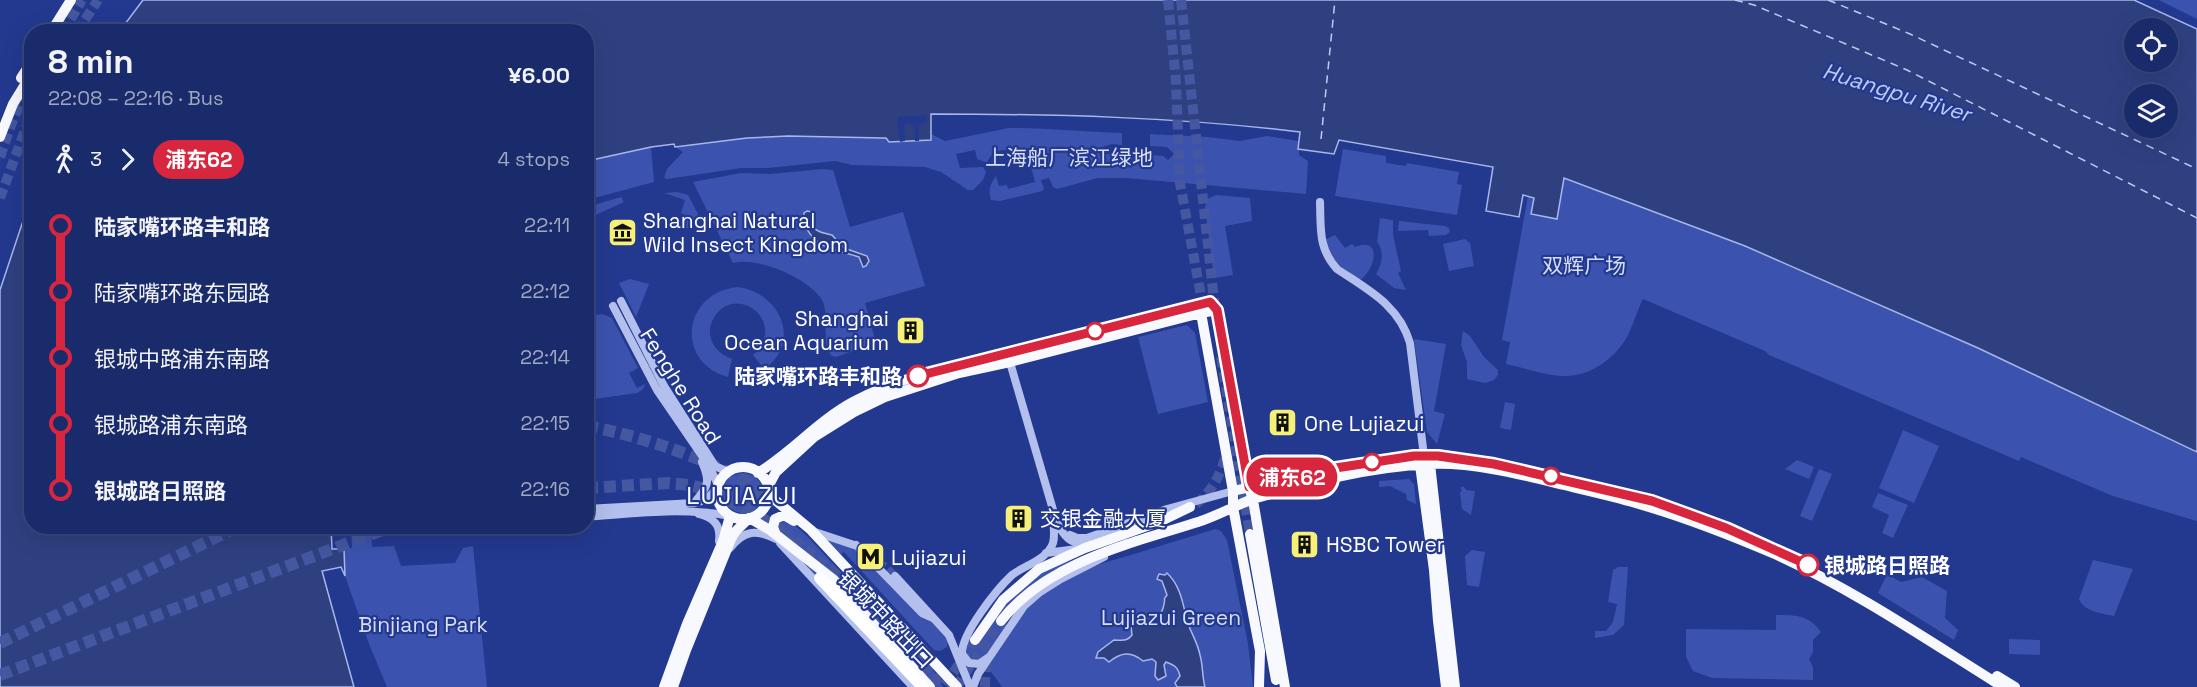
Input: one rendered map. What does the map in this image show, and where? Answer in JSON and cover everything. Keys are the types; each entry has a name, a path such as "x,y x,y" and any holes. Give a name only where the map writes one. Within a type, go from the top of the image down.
{"highway":[{"name":"银城中路出口","path":"820,578 917,685"}],"main road":[{"path":"56,24 71,0"},
{"path":"63,24 78,0"},
{"path":"0,118 24,73"},
{"path":"0,137 13,104 24,85"},
{"path":"758,473 771,465 821,422 854,401 917,376 1009,358 1201,312 1213,306"},
{"path":"664,687 678,647 721,555 735,532 749,518 761,511 768,499 768,489 776,472 799,450 830,426 885,397 928,382 1009,358 1213,306"},
{"path":"1213,306 1253,500 1274,618 1277,685"},
{"path":"1201,312 1265,687"},
{"path":"1425,462 1438,621 1446,687"},
{"path":"1425,462 1455,687"},
{"path":"1001,621 1039,584 1124,546 1210,518 1253,500 1332,478 1425,462 1494,470 1548,482 1648,506 1722,533 1778,556 1826,580 2003,687"},
{"path":"1233,491 1329,469 1425,462 1494,464 1652,501 1726,528 1827,574 2015,687"},
{"path":"930,687 834,580 749,518 730,516 718,502 718,485 728,472 743,468 758,473 775,500 809,528 957,687"},
{"path":"975,640 1003,600 1027,577 1047,564 1161,521 1190,507"},
{"path":"673,687 721,555 730,516"},
{"path":"779,539 773,524 780,516 787,516 800,526 809,528"},
{"path":"1250,534 1277,685"},
{"path":"1259,687 1260,651"}],"street":[{"path":"1320,202 1321,239 1331,262 1391,308 1400,318 1406,330 1410,343 1425,462"},
{"name":"Fenghe Road","path":"621,301 664,386 716,466 728,472"},
{"name":"Fenghe Road","path":"613,306 657,390 709,466 718,485"},
{"path":"989,657 979,664 969,663 962,654 965,639 997,592 1010,578 1046,553 1053,544 1054,534 1051,510 1009,358"},
{"path":"691,440 691,445 701,461 708,481 703,493 694,503"},
{"path":"594,509 694,503 711,496 718,485"},
{"path":"1051,510 1068,533 1077,538 1087,538 1167,509 1233,491"},
{"path":"1051,510 1061,530 1072,541 1082,544 1101,539 1111,540"},
{"path":"686,511 702,514 715,522 720,532 721,555"},
{"path":"594,517 686,511 705,511 730,516"},
{"path":"809,528 822,536 856,545 870,553"},
{"path":"721,555 735,541 748,533 762,532 779,539 917,685"},
{"path":"856,545 922,613 935,619"},
{"path":"971,687 1024,606 1040,592 1124,546"},
{"path":"1046,553 1085,548"},
{"path":"895,576 952,639 971,687"}],"green space":[{"path":"2159,0 2197,0 2197,19"},
{"name":"上海船厂滨江绿地","path":"1009,128 1122,133 1122,145 1112,144 1098,148 1100,156 1114,152 1163,156 1168,160 1174,154 1167,147 1150,146 1150,134 1240,141 1267,136 1299,141 1299,155 1308,161 1306,194 1127,178 1098,178 1057,189 1053,187 1049,178 1041,180 1044,189 1042,191 1000,201 991,200 990,187 996,176 999,186 1007,185 1008,189 1035,182 1031,167 1034,165 1033,160 1008,150 996,152 987,163 977,159 975,150 956,154 960,168 983,167 986,172 983,180 973,190 968,190 941,172 925,167 852,165 835,161 768,168 741,168 664,178 667,169 683,152 675,147 747,138 788,136 886,138 889,142 931,140 931,134 945,141"},
{"path":"651,147 654,182 594,198 594,159"},
{"path":"1343,149 1386,156 1386,163 1406,166 1407,163 1459,172 1457,184 1462,185 1457,215 1335,196"},
{"path":"833,170 850,227 903,212 925,286 865,303 876,343 836,357 832,356 827,346 825,308 817,293 796,278 769,266 756,263 733,263 693,182 741,173 770,174"},
{"name":"双辉广场","path":"1564,178 1745,246 1978,348 2197,452 2197,521 2113,496 2021,457 2019,461 1643,299 1629,333 1618,349 1603,363 1585,373 1559,376 1506,364 1510,342 1502,340 1528,196"},
{"path":"677,192 688,195 699,216 694,218 697,225 681,230 685,215 681,213 685,200 664,193"},
{"path":"1216,195 1250,198 1252,221 1225,226 1233,275 1214,278 1205,208 1207,199"},
{"path":"621,197 624,202 594,216 594,205"},
{"path":"1380,218 1393,220 1393,235 1401,271 1398,273 1406,290 1394,288 1376,274 1382,258 1377,242"},
{"path":"1399,221 1445,226 1450,232 1446,235 1429,236 1428,230 1398,231"},
{"path":"1335,235 1345,248 1352,244 1355,247 1370,246 1373,250 1373,263 1359,281 1338,263 1327,247 1324,240"},
{"path":"1465,239 1470,243 1474,266 1449,271 1443,244"},
{"path":"630,279 649,284 636,317 619,283"},
{"path":"738,287 753,291 766,299 781,320 784,333 782,346 776,358 764,369 753,355 762,343 765,332 763,321 757,312 748,306 738,304 727,306 717,313 711,324 710,335 718,350 732,359 728,377 711,369 699,357 693,343 692,328 696,314 706,301 720,292"},
{"path":"602,314 612,318 638,368 629,373 637,388 646,384 637,393 594,399 594,315"},
{"path":"1187,325 1195,333 1208,402 1158,414 1138,337"},
{"path":"1463,331 1470,336 1484,357 1498,370 1498,375 1494,380 1485,383 1467,379 1467,362 1461,345"},
{"path":"1414,339 1446,344 1434,411 1445,414 1437,444 1427,432"},
{"path":"1505,402 1515,404 1511,430 1500,428"},
{"path":"1903,430 1939,446 1914,503 1879,488"},
{"path":"1797,460 1814,467 1809,479 1785,469"},
{"path":"1819,469 1832,474 1812,521 1800,516"},
{"path":"743,473 751,474 757,479 762,485 762,501 757,507 751,512 743,513 735,512 729,507 724,501 723,493 724,485 729,479 735,474"},
{"path":"1409,479 1414,484 1416,504 1407,500 1406,494 1390,486 1379,487 1379,481"},
{"path":"1463,486 1466,490 1475,491 1471,515 1462,509 1460,493 1462,490 1460,488"},
{"path":"1878,493 1908,505 1893,538 1882,533 1889,515 1872,507"},
{"path":"776,520 790,521 807,536 934,671 943,687 935,687 926,675 778,532"},
{"name":"Lujiazui Green","path":"1216,529 1221,531 1227,540 1248,644 1253,687 1002,687 989,669 998,648 1021,613 1048,588 1093,567"},
{"name":"Binjiang Park","path":"351,534 371,534 372,547 394,546 401,566 455,563 463,548 473,546 487,687 387,687 345,576 344,549 352,548"},
{"path":"826,540 855,549 901,589 948,639 947,647 940,651 934,650 844,552 841,554"},
{"path":"1472,550 1485,552 1479,587 1467,585 1465,556"},
{"path":"1087,556 1018,596 998,618 1008,626 988,655 976,662 966,657 966,642 969,636 978,642 1012,595 1048,567"},
{"path":"2093,560 2133,569 2114,616 2089,609 2079,599"},
{"path":"1618,567 1628,567 1624,625 1613,635 1595,638 1595,631 1606,631 1613,622 1617,604 1608,602 1613,570"},
{"path":"1887,574 1901,582 1922,577 1947,591 1945,618 1958,630 1954,640 1878,593"},
{"path":"1776,615 1802,617 1812,622 1821,632 1813,640 1813,652 1809,659 1813,667 1813,680 1712,678 1693,671 1686,657 1686,629 1776,630"},
{"path":"2009,639 2040,640 2040,655 2009,654"}],"water":[{"name":"Huangpu River","path":"143,0 2134,0 2173,18 2124,18 2124,72 2178,72 2178,20 2197,29 2197,452 1978,348 1745,246 1564,178 1557,219 1531,214 1534,198 1523,195 1519,217 1486,211 1493,167 1339,140 1334,154 1298,149 1300,132 1116,117 931,114 931,140 889,142 886,138 788,136 747,138 675,147 674,144 594,159 594,24 125,24"},
{"path":"812,212 811,223 815,229 832,235 844,248 867,256 869,261 866,266 863,267 859,257 828,248 816,240 806,227 804,213"},
{"path":"24,218 24,534 331,534 332,549 344,549 345,576 341,567 322,571 354,687 0,687 0,290"},
{"path":"1167,573 1178,590 1188,624 1198,647 1205,687 1177,687 1175,683 1180,676 1178,670 1166,662 1164,665 1166,676 1158,680 1155,676 1156,662 1152,659 1143,661 1130,654 1118,656 1109,662 1104,658 1096,658 1098,652 1114,640 1128,639 1132,635 1131,626 1134,623 1149,621 1160,614 1167,595 1162,581 1157,579 1159,574"}],"pier":[{"path":"926,115 927,122 919,125 919,141 915,141 914,126 910,123 904,126 905,141 900,142 897,117"}],"ferry route":[{"path":"1321,139 1335,0"},
{"path":"1735,0 1754,5 1907,70 2197,218"},
{"path":"1828,0 1910,34 2197,169"}],"tunnel":[{"path":"68,24 82,0"},
{"path":"82,24 98,0"},
{"path":"1168,0 1176,82 1180,183 1204,312"},
{"path":"1181,0 1215,309"},
{"path":"0,157 14,117 24,97"},
{"path":"0,198 24,133"},
{"path":"1221,357 1250,534"},
{"path":"594,427 686,454 758,489 775,503"},
{"path":"1196,504 1215,482 1226,454"},
{"path":"594,488 669,483 709,490 782,531 820,578"},
{"path":"782,531 847,584 942,687"},
{"path":"0,643 223,534"},
{"path":"0,675 372,534"},
{"path":"870,553 895,576"},
{"path":"956,687 1001,621"},
{"path":"945,685 975,640"},
{"path":"985,687 986,657"}],"bus line":[{"name":"浦东62","path":"918,376 1210,302 1217,310 1249,487 1329,469 1414,456 1438,456 1552,476 1652,501 1726,528 1808,565"}],"place":[{"name":"Shanghai Natural Wild Insect Kingdom","path":"622,232"},
{"name":"Shanghai Ocean Aquarium","path":"910,330"},
{"name":"陆家嘴环路丰和路","path":"918,376"},
{"name":"One Lujiazui","path":"1283,423"},
{"name":"交银金融大厦","path":"1019,518"},
{"name":"HSBC Tower","path":"1305,544"},
{"name":"Lujiazui","path":"870,557"},
{"name":"银城路日照路","path":"1808,565"}],"district":[{"name":"LUJIAZUI","path":"742,495"}]}
